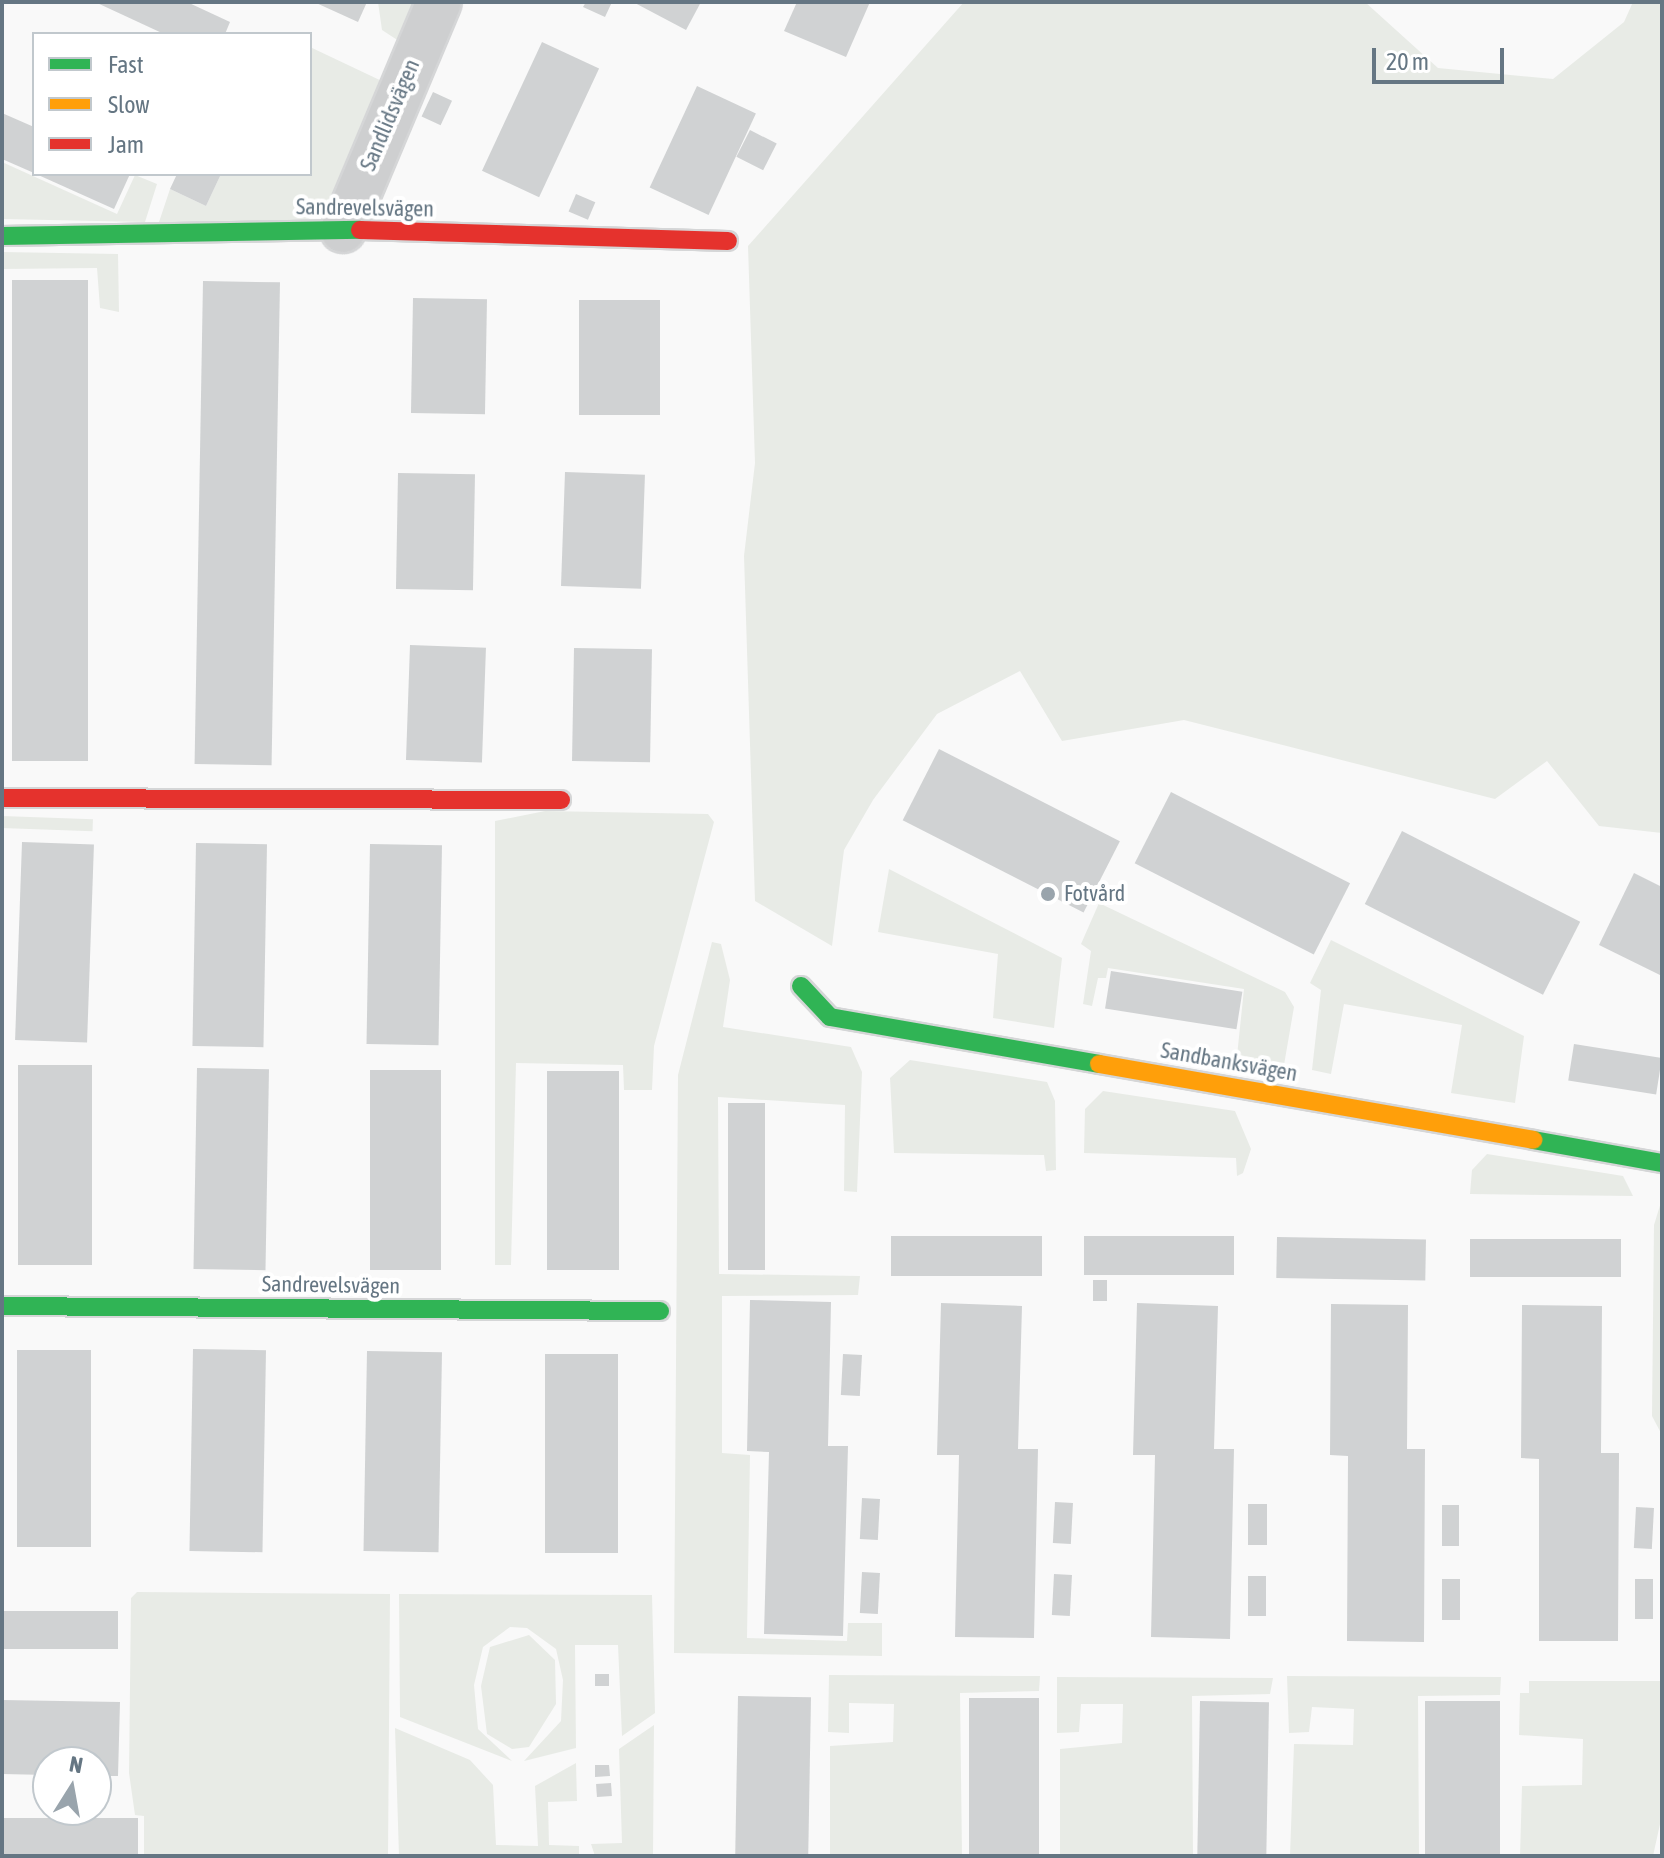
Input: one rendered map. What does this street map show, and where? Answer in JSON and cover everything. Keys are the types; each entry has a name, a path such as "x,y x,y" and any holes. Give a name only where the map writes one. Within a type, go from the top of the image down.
{"street":[{"name":"Sandlidsvägen","path":"343,230 439,2"},
{"name":"Sandrevelsvägen","path":"2,236 343,230 728,241"},
{"path":"2,798 561,800"},
{"name":"Sandbanksvägen","path":"801,986 830,1017 1662,1163"},
{"name":"Sandrevelsvägen","path":"2,1306 660,1311"}],"shaded area":[{"path":"378,2 424,2 405,45 382,30"},
{"path":"964,2 1365,2 1438,68 1553,79 1624,22 1633,2 1662,2 1662,833 1599,826 1547,761 1495,799 1184,720 1062,741 1020,671 937,714 873,800 844,850 832,946 755,901 744,556 755,463 748,246"},
{"path":"312,48 386,83 332,205 300,224 159,222 170,189 206,206 220,176 312,176"},
{"path":"2,162 117,214 135,176 157,184 145,222 2,219"},
{"path":"2,252 118,254 119,312 100,308 97,268 2,269"},
{"path":"545,811 708,814 714,822 654,1046 652,1090 624,1090 623,1065 516,1063 511,1265 495,1265 495,821"},
{"path":"2,816 93,819 93,831 2,828"},
{"path":"889,869 1062,958 1054,1028 993,1018 998,954 878,932"},
{"path":"1099,903 1285,992 1294,1007 1284,1065 1237,1056 1244,989 1108,968 1106,978 1098,978 1092,1006 1083,1004 1091,951 1081,944"},
{"path":"1331,940 1524,1036 1515,1103 1451,1093 1462,1025 1344,1004 1331,1074 1312,1070 1321,990 1310,983"},
{"path":"712,942 721,944 730,980 723,1027 851,1047 862,1072 857,1192 844,1191 845,1105 718,1097 719,1274 860,1276 858,1295 722,1296 722,1453 750,1455 747,1638 847,1641 848,1623 882,1623 882,1656 674,1653 678,1075"},
{"path":"910,1060 1047,1082 1055,1101 1056,1170 1046,1171 1044,1155 894,1153 890,1078"},
{"path":"1103,1091 1235,1111 1251,1149 1243,1173 1237,1176 1236,1158 1084,1153 1085,1109"},
{"path":"1487,1154 1623,1176 1633,1196 1470,1194 1472,1170"},
{"path":"1662,1199 1662,1435 1652,1416 1654,1225"},
{"path":"137,1592 390,1594 388,1856 144,1856 144,1816 135,1815 129,1773 131,1598"},
{"path":"399,1594 652,1595 655,1713 622,1736 618,1645 575,1645 576,1748 524,1761 561,1721 563,1680 556,1649 527,1628 510,1627 483,1647 474,1685 478,1729 512,1761 400,1717"},
{"path":"529,1635 555,1660 556,1704 529,1747 512,1749 487,1734 481,1686 490,1647"},
{"path":"829,1675 1040,1676 1039,1691 960,1693 962,1856 830,1856 830,1746 893,1742 894,1704 849,1703 849,1733 828,1732"},
{"path":"1287,1676 1501,1677 1500,1695 1418,1696 1419,1856 1290,1856 1294,1744 1353,1745 1354,1709 1312,1707 1309,1732 1289,1733"},
{"path":"1057,1677 1273,1678 1270,1694 1192,1696 1193,1856 1060,1856 1060,1749 1122,1743 1123,1704 1081,1704 1079,1732 1057,1733"},
{"path":"1529,1681 1662,1681 1662,1815 1653,1856 1520,1856 1522,1786 1582,1785 1583,1739 1519,1735 1520,1693 1529,1693"},
{"path":"654,1725 653,1856 595,1856 591,1844 622,1843 619,1749"},
{"path":"395,1728 470,1760 493,1785 496,1845 538,1846 535,1786 576,1763 577,1801 548,1802 549,1845 579,1846 579,1856 399,1856"}],"building":[{"path":"95,2 187,2 230,22 226,32 160,32"},
{"path":"314,2 367,2 358,22"},
{"path":"586,2 612,2 605,17 583,7"},
{"path":"633,2 701,2 686,30"},
{"path":"797,2 870,2 846,57 784,31"},
{"path":"542,42 599,69 539,197 482,171"},
{"path":"697,86 756,113 709,215 650,188"},
{"path":"433,92 452,101 441,125 422,116"},
{"path":"2,113 32,126 32,172 2,159"},
{"path":"750,130 777,144 763,170 736,157"},
{"path":"40,176 129,176 114,209"},
{"path":"176,176 220,176 206,206 170,189"},
{"path":"576,194 595,202 588,220 569,211"},
{"path":"12,280 88,280 88,761 12,761"},
{"path":"203,281 280,282 272,765 195,764"},
{"path":"413,298 487,299 485,414 411,413"},
{"path":"579,300 660,300 660,415 579,415"},
{"path":"565,472 645,475 641,589 561,586"},
{"path":"398,473 475,474 473,590 396,589"},
{"path":"410,645 486,648 482,763 406,760"},
{"path":"574,648 652,649 650,762 572,761"},
{"path":"939,749 1120,841 1084,912 903,820"},
{"path":"1171,792 1350,883 1314,955 1135,863"},
{"path":"1402,831 1580,922 1543,995 1365,904"},
{"path":"22,842 94,845 87,1042 15,1040"},
{"path":"196,843 267,844 263,1047 192,1046"},
{"path":"370,844 442,845 438,1045 367,1044"},
{"path":"1634,873 1662,887 1662,976 1599,945"},
{"path":"1111,971 1242,992 1236,1029 1105,1009"},
{"path":"1574,1044 1662,1058 1656,1094 1568,1081"},
{"path":"18,1065 92,1065 92,1265 18,1265"},
{"path":"197,1068 269,1069 265,1270 193,1269"},
{"path":"370,1070 441,1070 441,1270 370,1270"},
{"path":"547,1071 619,1071 619,1270 547,1270"},
{"path":"728,1103 765,1103 765,1270 728,1270"},
{"path":"891,1236 1042,1236 1042,1276 891,1276"},
{"path":"1084,1236 1234,1236 1234,1275 1084,1275"},
{"path":"1277,1237 1426,1240 1425,1281 1276,1278"},
{"path":"1470,1239 1621,1239 1621,1277 1470,1277"},
{"path":"1093,1280 1107,1280 1107,1301 1093,1301"},
{"path":"750,1300 831,1302 828,1446 848,1446 843,1636 764,1634 769,1452 747,1451"},
{"path":"941,1303 1022,1306 1018,1449 1038,1449 1034,1638 955,1637 959,1455 937,1455"},
{"path":"1137,1303 1218,1306 1214,1449 1234,1449 1230,1639 1151,1637 1155,1455 1133,1455"},
{"path":"1331,1304 1408,1305 1407,1449 1425,1449 1424,1642 1347,1641 1348,1456 1330,1455"},
{"path":"1522,1305 1602,1306 1601,1453 1619,1453 1618,1641 1539,1641 1539,1459 1521,1458"},
{"path":"193,1349 266,1350 262,1552 189,1551"},
{"path":"17,1350 91,1350 91,1547 17,1547"},
{"path":"367,1351 442,1352 438,1552 364,1551"},
{"path":"545,1354 618,1354 618,1553 545,1553"},
{"path":"843,1354 862,1355 860,1396 841,1395"},
{"path":"862,1498 880,1499 878,1540 860,1539"},
{"path":"1055,1502 1073,1503 1071,1544 1053,1543"},
{"path":"1248,1504 1267,1504 1267,1545 1248,1545"},
{"path":"1442,1505 1459,1505 1459,1546 1442,1546"},
{"path":"1636,1507 1654,1508 1652,1549 1634,1548"},
{"path":"862,1572 880,1573 878,1614 860,1613"},
{"path":"1054,1574 1072,1575 1070,1616 1052,1615"},
{"path":"1248,1576 1266,1576 1266,1616 1248,1616"},
{"path":"1442,1579 1460,1579 1460,1620 1442,1620"},
{"path":"1635,1579 1653,1579 1653,1619 1635,1619"},
{"path":"2,1611 118,1611 118,1649 2,1649"},
{"path":"595,1674 609,1674 609,1686 595,1686"},
{"path":"738,1696 811,1697 808,1856 735,1856"},
{"path":"969,1698 1039,1698 1039,1856 969,1856"},
{"path":"2,1700 120,1702 118,1776 112,1776 112,1746 32,1746 32,1775 2,1774"},
{"path":"1200,1701 1269,1702 1266,1856 1197,1856"},
{"path":"1425,1701 1500,1701 1500,1856 1425,1856"},
{"path":"595,1765 609,1765 610,1776 595,1777"},
{"path":"611,1783 612,1796 597,1797 596,1784"},
{"path":"2,1818 32,1818 32,1826 112,1826 112,1818 138,1818 138,1856 2,1856"}],"traffic: fast":[{"path":"2,236 360,230"},
{"path":"801,986 830,1017 1099,1064"},
{"path":"1533,1140 1662,1163"},
{"path":"2,1306 660,1311"}],"traffic: slow":[{"path":"1099,1064 1533,1140"}],"traffic: jam":[{"path":"360,230 728,241"},
{"path":"2,798 561,800"}],"place":[{"name":"Fotvård","path":"1048,894"}]}
